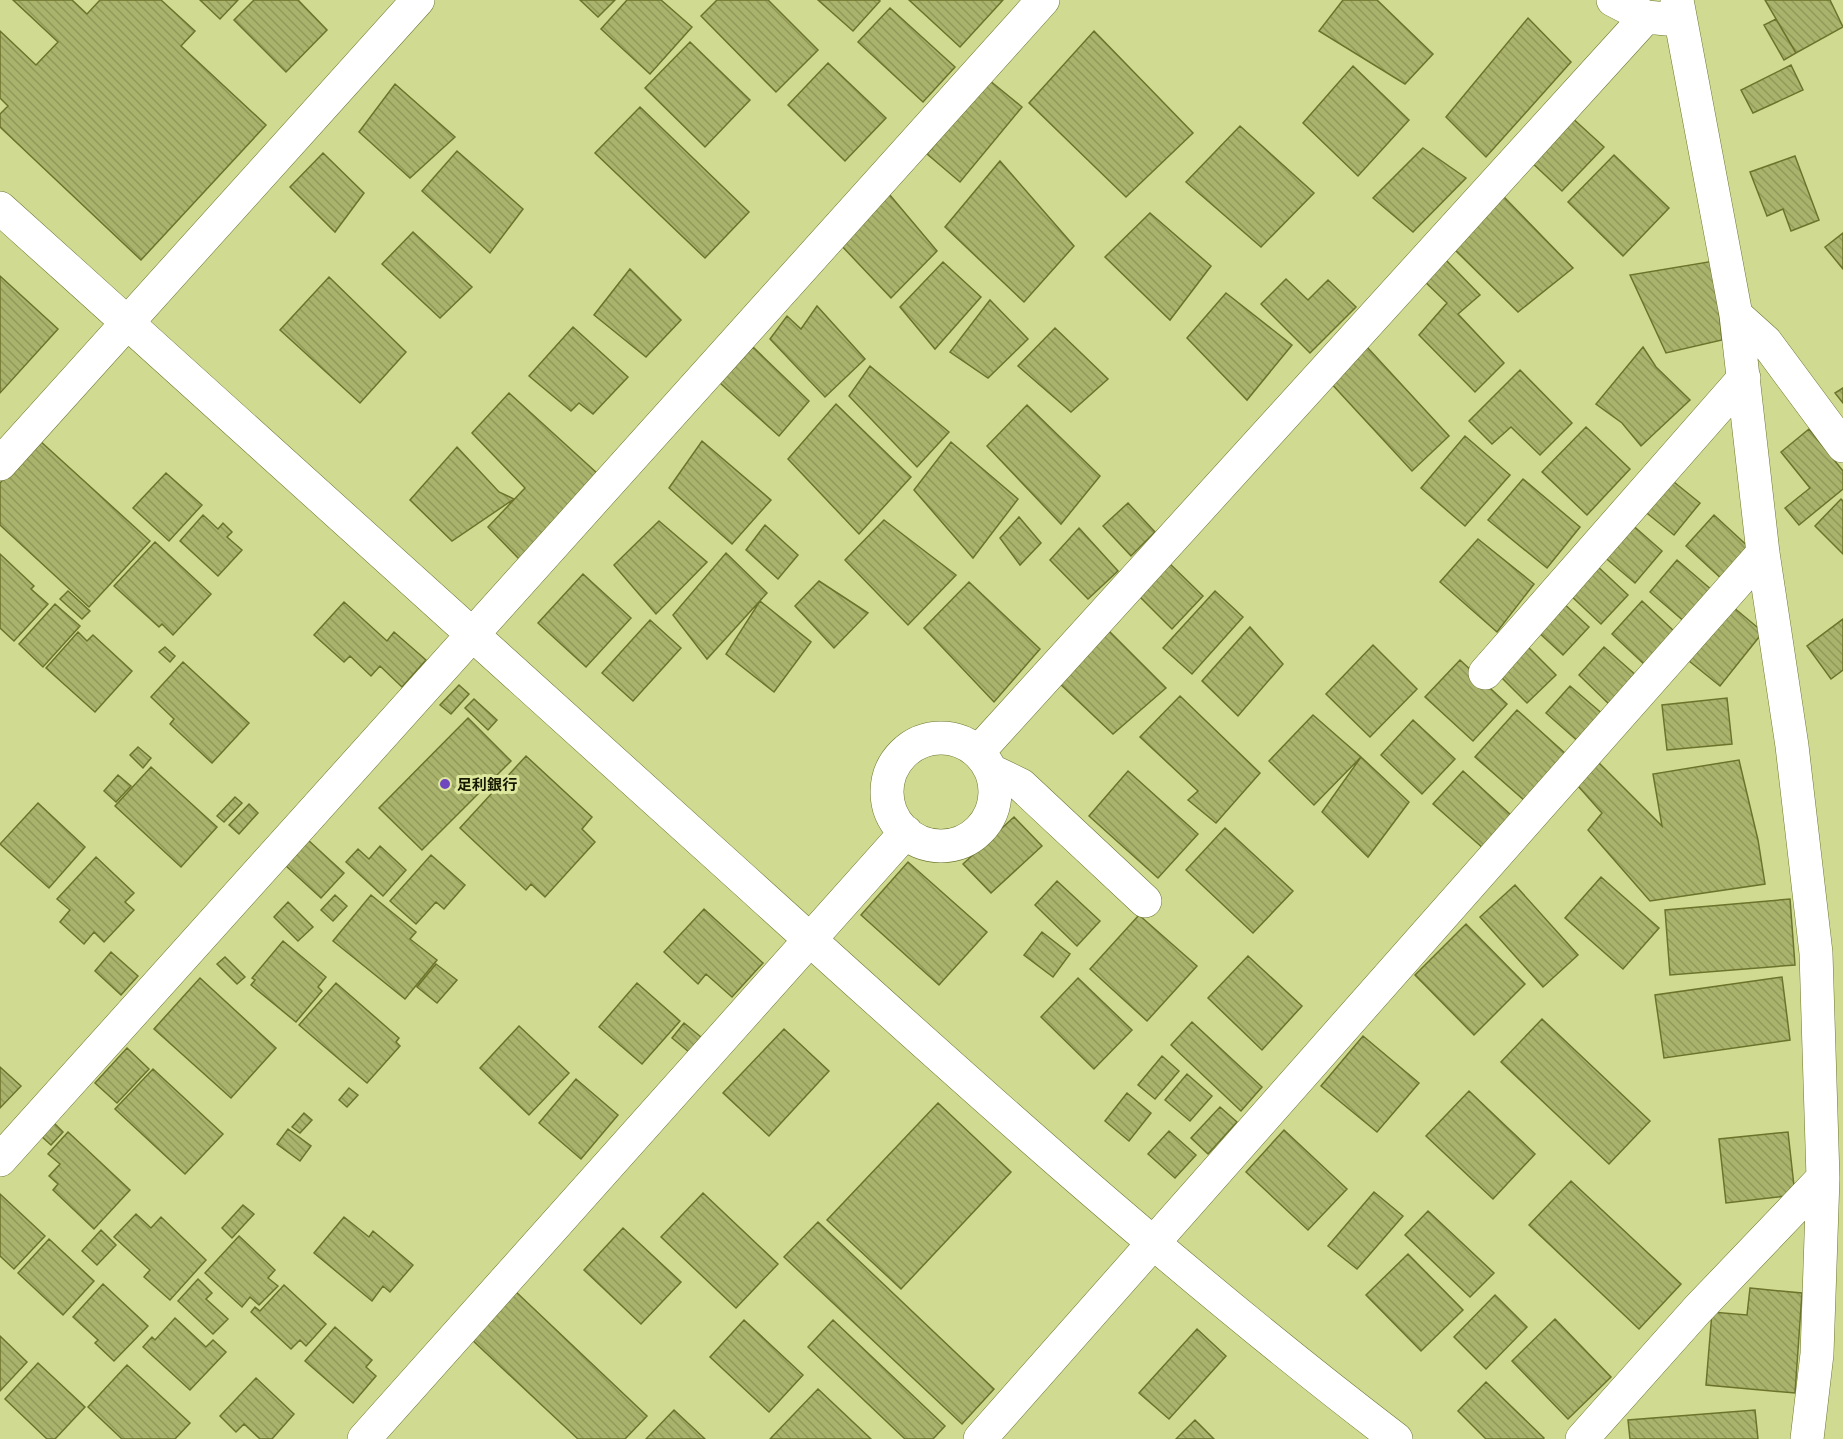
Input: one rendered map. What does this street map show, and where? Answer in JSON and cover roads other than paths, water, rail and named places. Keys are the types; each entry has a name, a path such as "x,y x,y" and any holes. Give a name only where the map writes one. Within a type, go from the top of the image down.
{"street":[{"path":"0,464 418,0"},
{"path":"0,1160 471,633 1043,0"},
{"path":"1613,0 1646,17"},
{"path":"985,762 1646,17 1679,10 1736,315 1763,553 1792,746 1816,953 1823,1178 1817,1354 1807,1439"},
{"path":"0,208 809,939 1155,1243 1338,1395 1396,1439"},
{"path":"1736,315 1766,342 1843,446"},
{"path":"1485,673 1744,378"},
{"path":"980,1439 1763,553"},
{"path":"985,762 995,792 992,811 982,827 968,840 950,846 931,846 906,832 890,813 885,795 888,776 897,759 917,742 936,738 955,740 1021,785 1144,901"},
{"path":"364,1439 906,832"},
{"path":"1582,1439 1697,1310 1823,1178"}],"place":[{"name":"足利銀行","path":"445,784"}]}
